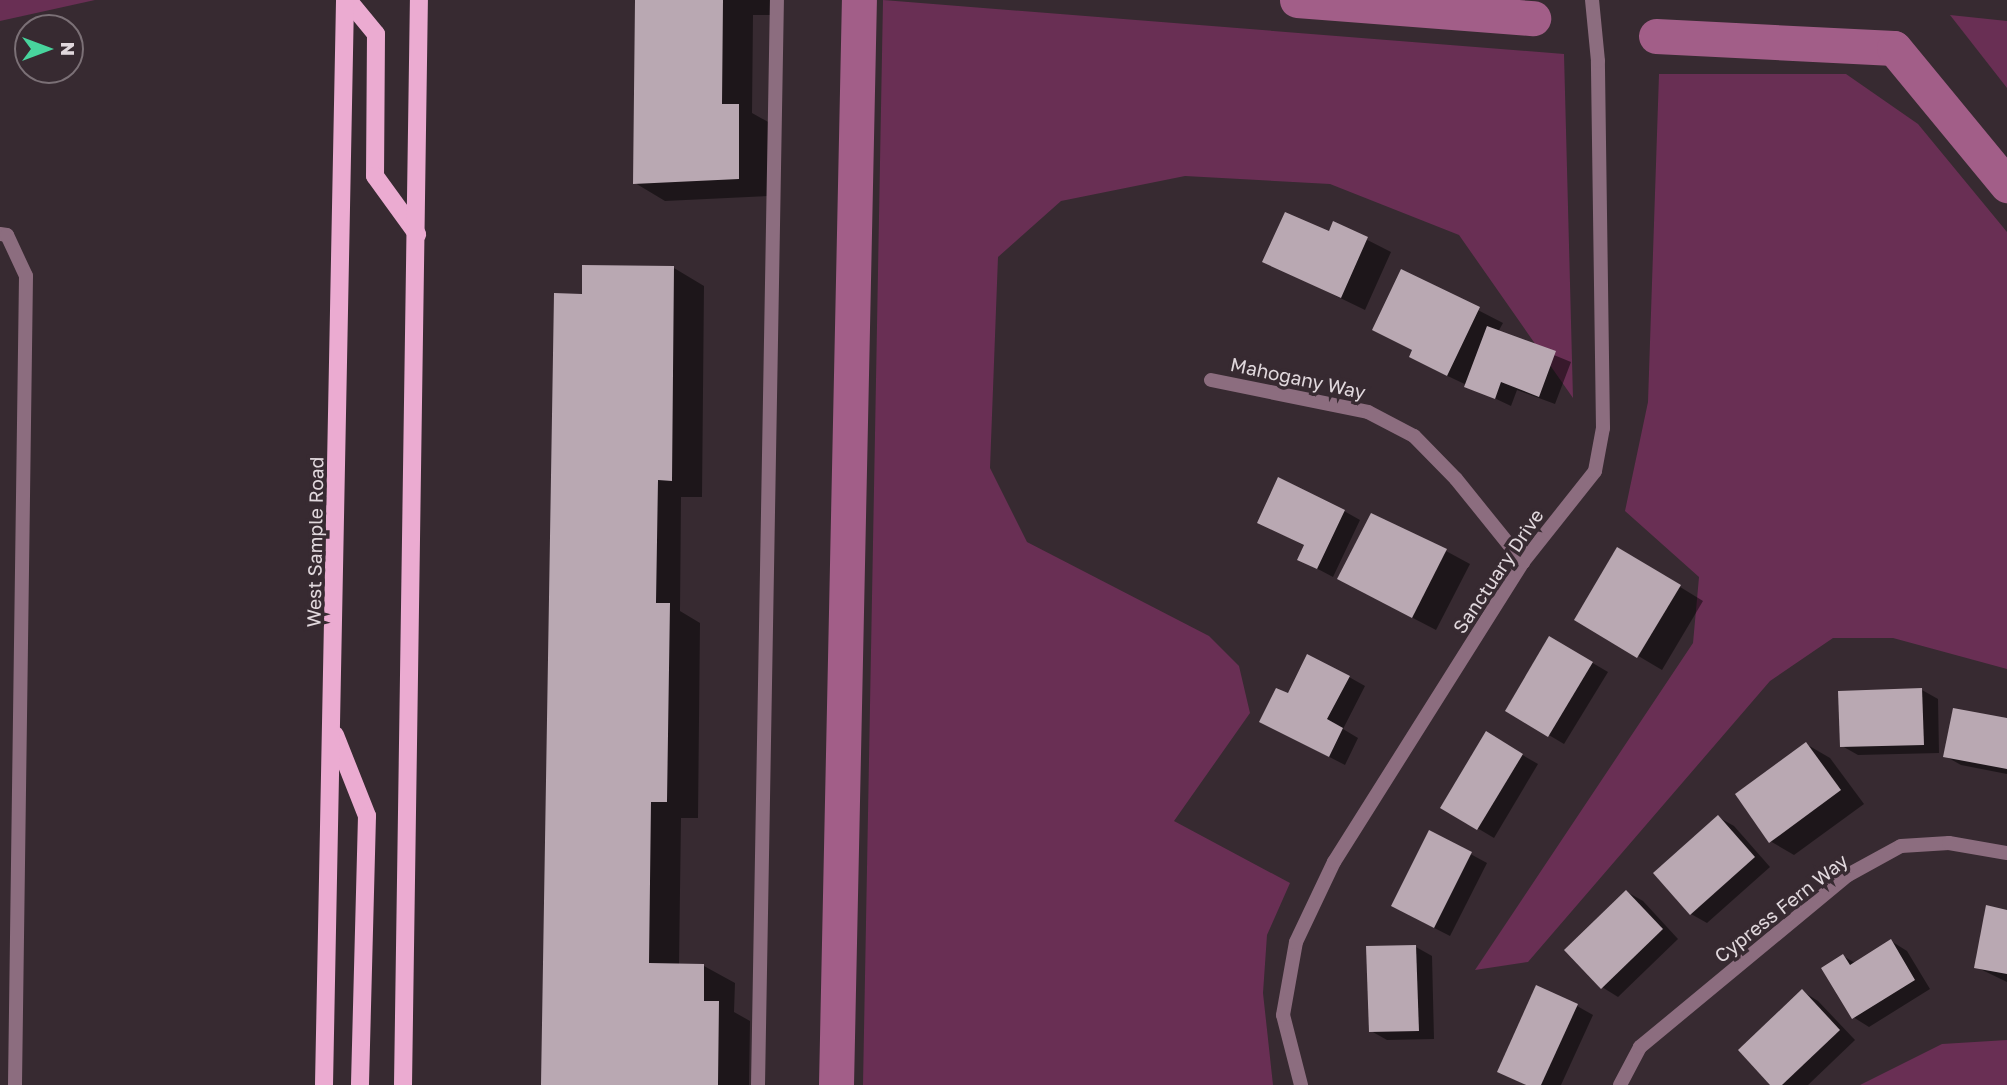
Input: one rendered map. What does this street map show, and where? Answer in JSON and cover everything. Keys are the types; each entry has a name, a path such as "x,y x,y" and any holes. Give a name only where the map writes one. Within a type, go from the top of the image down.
{"main road":[{"path":"346,0 376,34 375,176 416,234"},
{"name":"West Sample Road","path":"324,1085 346,0"},
{"path":"403,1085 419,0"},
{"path":"333,728 367,816 360,1085"}],"street":[{"path":"758,1085 777,0"},
{"name":"Sanctuary Drive","path":"1301,1085 1283,1015 1296,942 1334,862 1523,562 1595,471 1603,428 1598,61 1592,0"},
{"path":"4,234 26,276 8,930 15,1085"},
{"name":"Mahogany Way","path":"1211,380 1368,412 1414,436 1456,479 1523,562"},
{"name":"Cypress Fern Way","path":"1620,1085 1640,1047 1848,876 1901,846 1949,843 2007,853"}],"shaded area":[{"path":"0,0 95,0 32,14 14,14 14,18 0,21"},
{"path":"883,0 1564,54 1573,398 1459,235 1330,184 1185,176 1061,201 998,257 990,468 1027,542 1209,636 1239,666 1250,713 1174,821 1290,883 1267,935 1263,993 1273,1085 863,1085"},
{"path":"1950,15 2007,21 2007,88"},
{"path":"1659,74 1846,74 1918,124 2007,232 2007,669 1893,638 1833,638 1770,681 1528,962 1475,970 1693,643 1699,577 1625,511 1648,402"},
{"path":"2007,1040 2007,1085 1860,1085 1942,1044"}],"building":[{"path":"635,0 723,0 722,104 739,104 739,179 633,184"},
{"path":"1285,212 1329,231 1333,221 1368,237 1341,298 1262,262"},
{"path":"582,265 674,266 672,481 658,480 656,603 670,603 667,802 651,802 649,963 704,964 704,1001 719,1001 718,1085 541,1085 554,293 582,294"},
{"path":"1401,269 1480,307 1447,376 1409,357 1412,350 1372,330"},
{"path":"1487,326 1556,351 1539,397 1501,382 1495,399 1464,387"},
{"path":"1278,477 1345,510 1317,569 1297,560 1304,545 1257,523"},
{"path":"1371,513 1447,549 1412,618 1337,579"},
{"path":"1617,547 1681,585 1637,658 1574,620"},
{"path":"1549,636 1593,662 1548,737 1505,711"},
{"path":"1307,654 1350,676 1327,719 1343,728 1329,757 1259,722 1276,688 1288,693"},
{"path":"1922,688 1924,745 1840,747 1838,691"},
{"path":"1953,708 2007,718 2007,769 1943,757"},
{"path":"1486,731 1523,754 1477,830 1440,808"},
{"path":"1806,742 1841,790 1769,843 1735,794"},
{"path":"1718,815 1755,857 1690,915 1653,873"},
{"path":"1429,830 1472,852 1434,928 1391,906"},
{"path":"1626,890 1663,929 1601,989 1564,950"},
{"path":"1986,905 2007,910 2007,974 1974,968"},
{"path":"1891,939 1915,980 1852,1019 1821,968 1843,954 1850,965"},
{"path":"1416,945 1419,1031 1369,1032 1366,946"},
{"path":"1536,985 1578,1004 1541,1085 1526,1085 1497,1072"},
{"path":"1802,989 1840,1030 1782,1085 1770,1085 1738,1050"}],"waterway":[{"path":"836,1085 859,0"},
{"path":"1297,0 1533,18"},
{"path":"1656,36 1894,48 2007,185"}]}
